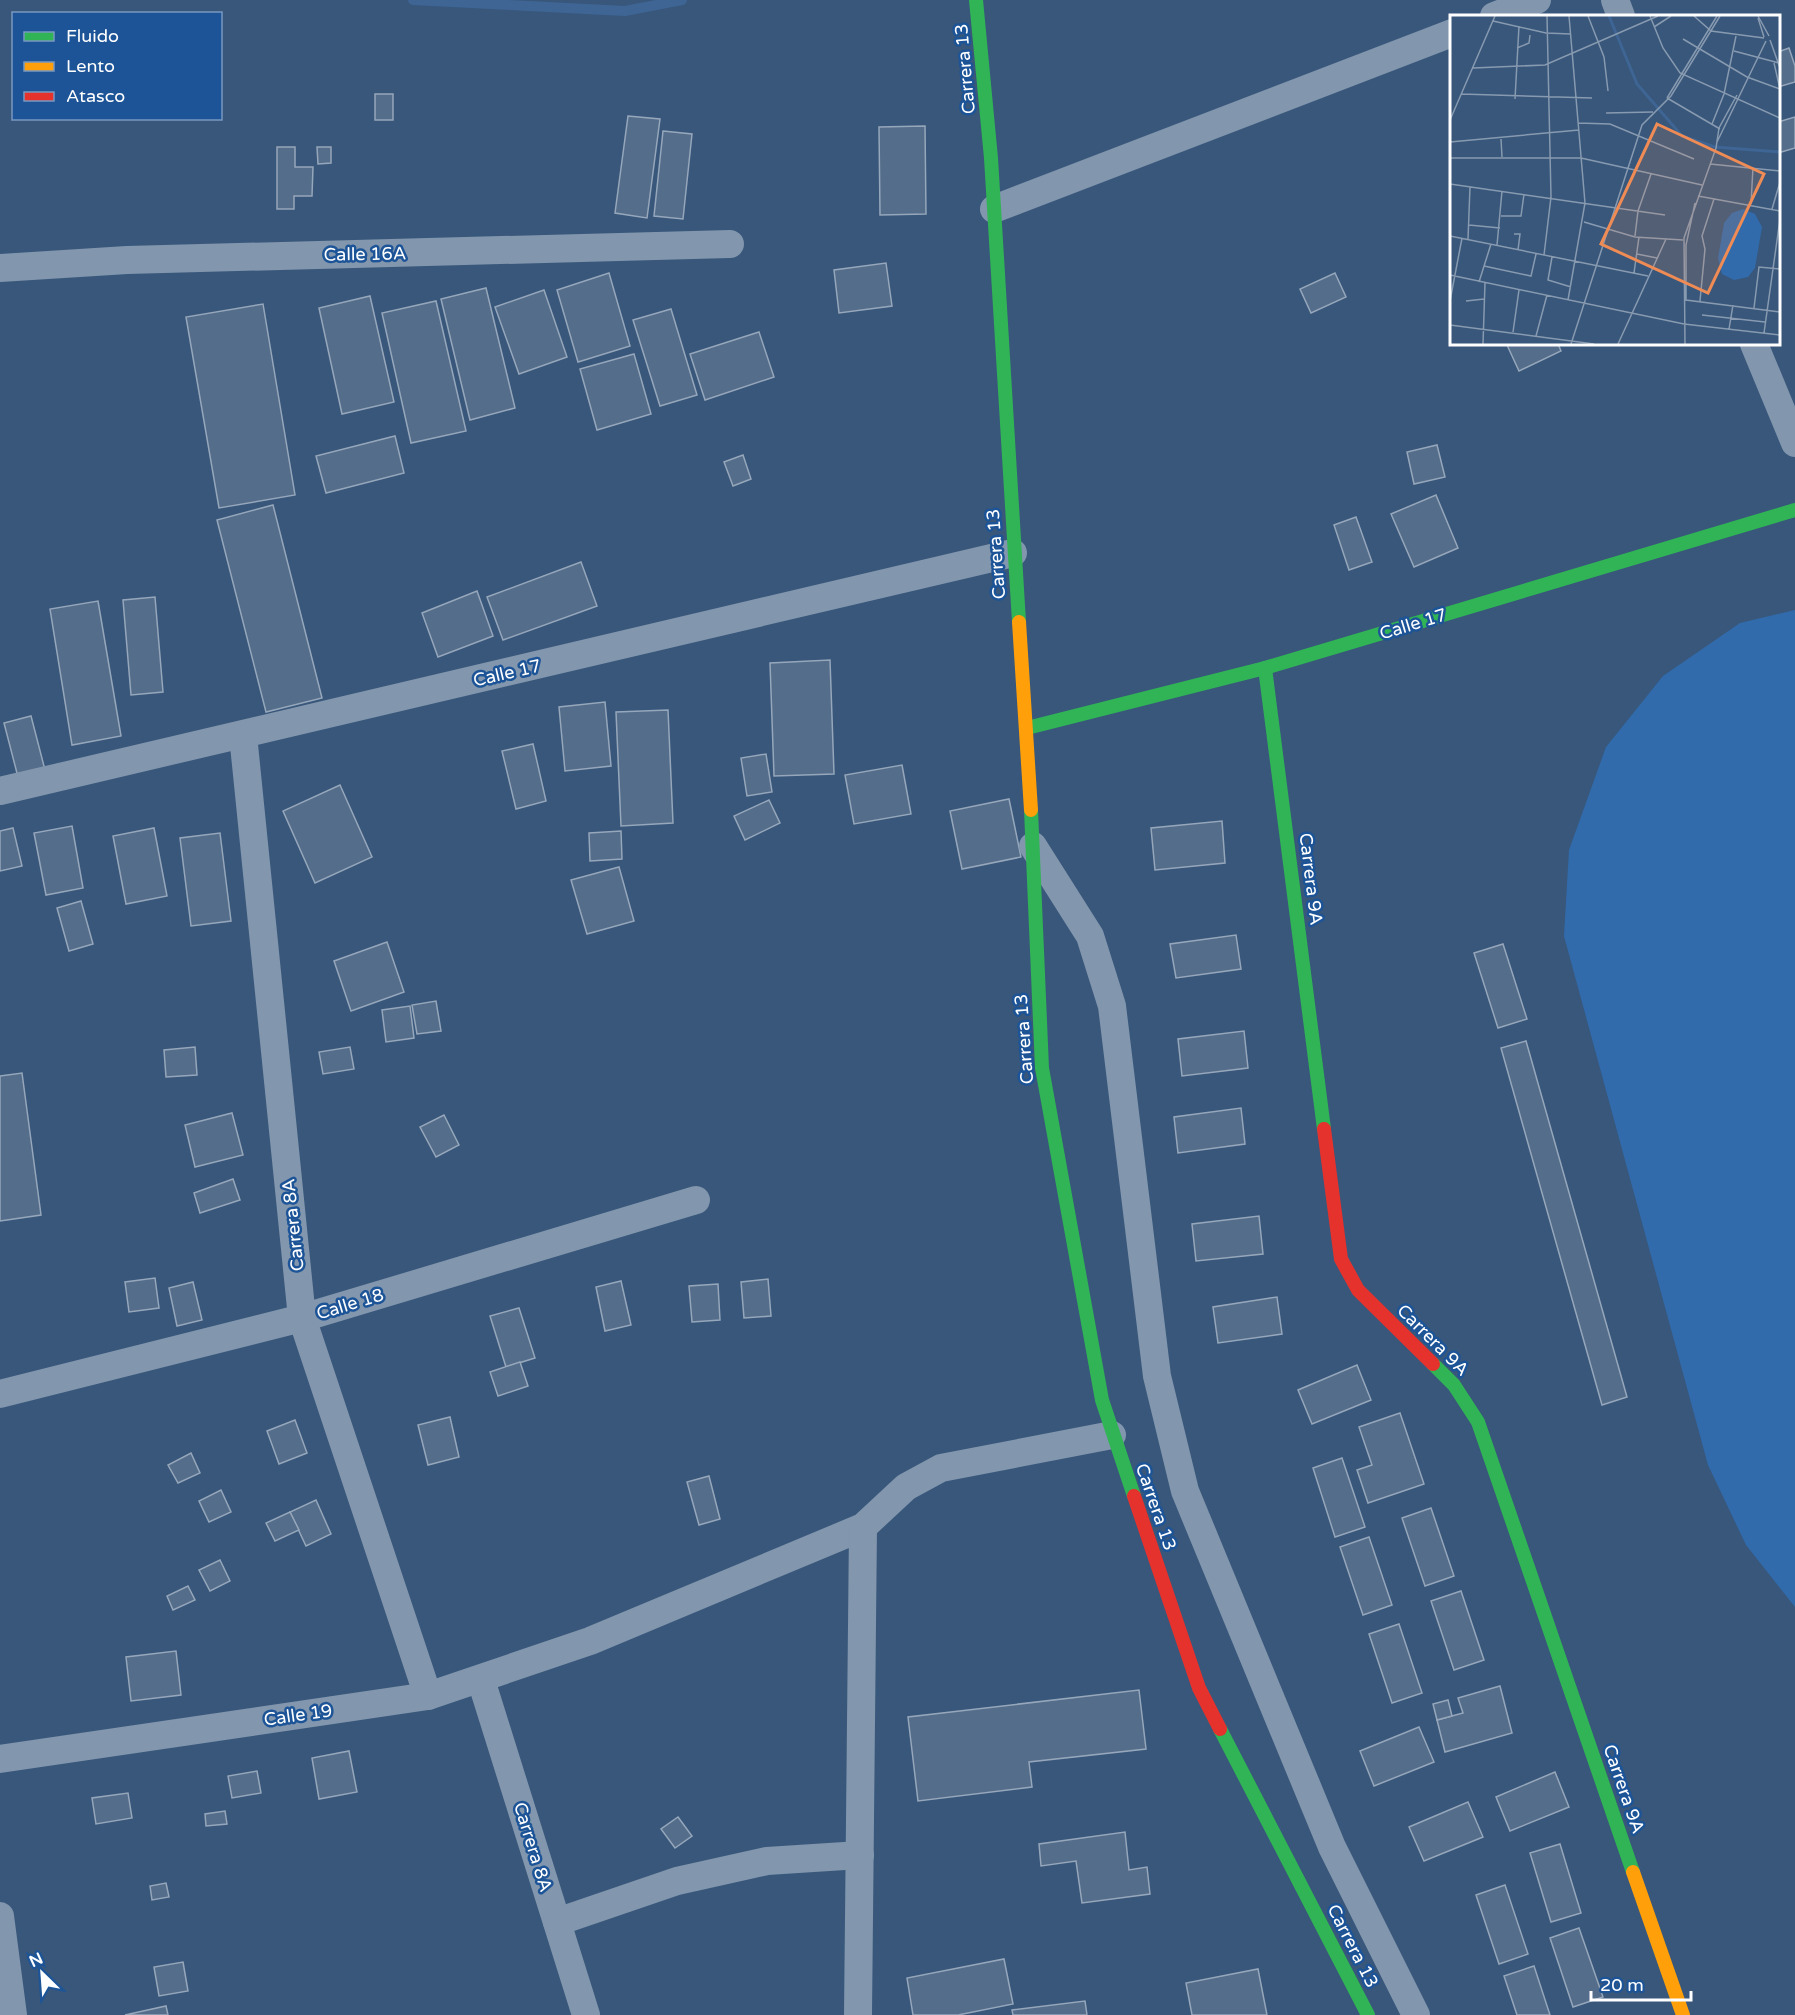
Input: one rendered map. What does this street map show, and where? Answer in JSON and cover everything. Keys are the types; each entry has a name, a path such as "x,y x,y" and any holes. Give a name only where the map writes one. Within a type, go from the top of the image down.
{"street":[{"name":"Carrera 13","path":"976,0 994,209 1013,554 1027,728 1042,1068 1102,1400 1199,1688 1368,2015"},
{"path":"1497,15 1537,0"},
{"path":"1615,0 1621,15"},
{"path":"994,209 1450,34"},
{"name":"Calle 16A","path":"0,268 127,260 730,244"},
{"path":"1754,345 1795,443"},
{"name":"Calle 17","path":"1027,728 1266,668 1795,510"},
{"name":"Calle 17","path":"0,791 1013,554"},
{"name":"Carrera 9A","path":"1266,668 1341,1258 1358,1290 1454,1385 1478,1422 1683,2015"},
{"name":"Carrera 8A","path":"243,735 302,1318 428,1696"},
{"path":"1032,846 1090,936 1112,1005 1157,1376 1185,1491 1332,1847 1416,2015"},
{"name":"Calle 18","path":"0,1394 302,1318 696,1200"},
{"path":"858,2015 863,1527 906,1486 941,1468 1112,1435"},
{"name":"Calle 19","path":"0,1759 428,1696 481,1680 590,1641 863,1527"},
{"name":"Carrera 8A","path":"481,1680 586,2015"},
{"path":"557,1922 677,1881 766,1861 860,1855"},
{"path":"0,1916 13,2015"}],"shaded area":[{"path":"1795,610 1795,1607 1746,1545 1708,1465 1564,936 1569,850 1606,747 1663,676 1740,623"}],"building":[{"path":"1789,48 1795,66 1795,82 1780,86 1780,51"},
{"path":"375,94 393,94 393,120 375,120"},
{"path":"628,116 660,119 647,218 615,213"},
{"path":"1795,117 1795,148 1780,152 1780,121"},
{"path":"925,126 926,214 880,215 879,127"},
{"path":"663,131 692,134 683,219 654,216"},
{"path":"277,147 295,147 295,167 313,167 312,196 294,196 294,209 277,209"},
{"path":"317,147 331,147 331,163 318,164"},
{"path":"886,263 892,306 839,313 834,270"},
{"path":"609,273 630,346 578,362 557,290"},
{"path":"1335,273 1346,297 1311,313 1300,289"},
{"path":"486,288 515,408 470,420 441,299"},
{"path":"544,290 567,357 519,374 495,307"},
{"path":"370,296 394,402 342,414 319,308"},
{"path":"436,301 466,431 411,443 382,313"},
{"path":"263,304 295,495 219,508 186,317"},
{"path":"671,309 697,395 660,406 633,320"},
{"path":"759,332 774,377 705,400 690,354"},
{"path":"1507,345 1558,345 1561,351 1519,371"},
{"path":"634,354 651,414 597,430 580,369"},
{"path":"395,436 404,473 326,493 316,456"},
{"path":"1437,445 1445,477 1414,484 1407,452"},
{"path":"743,455 751,479 733,486 724,462"},
{"path":"1436,495 1458,548 1414,567 1391,514"},
{"path":"273,505 322,698 266,712 217,520"},
{"path":"1356,517 1372,562 1349,570 1334,525"},
{"path":"581,562 597,606 503,640 487,597"},
{"path":"477,591 493,636 438,657 422,613"},
{"path":"155,597 163,692 131,695 123,600"},
{"path":"98,601 121,736 72,745 50,609"},
{"path":"830,660 834,774 774,776 770,663"},
{"path":"605,702 611,766 565,771 559,707"},
{"path":"668,710 673,823 621,826 616,712"},
{"path":"31,716 45,770 18,777 4,723"},
{"path":"533,744 546,801 516,809 502,751"},
{"path":"766,754 772,792 747,796 741,758"},
{"path":"902,765 911,814 854,824 845,775"},
{"path":"340,785 372,857 315,883 283,811"},
{"path":"1009,799 1021,857 962,869 950,811"},
{"path":"769,800 780,823 745,840 734,816"},
{"path":"1222,821 1225,863 1155,870 1151,828"},
{"path":"72,826 83,888 46,895 34,833"},
{"path":"13,828 22,866 0,871 0,831"},
{"path":"154,828 167,896 126,904 113,836"},
{"path":"621,831 622,859 590,861 589,833"},
{"path":"220,833 231,921 191,926 180,838"},
{"path":"619,867 634,921 587,934 571,880"},
{"path":"81,901 93,944 69,951 57,908"},
{"path":"1236,935 1241,969 1176,978 1170,944"},
{"path":"387,942 404,992 351,1011 334,961"},
{"path":"1503,944 1527,1019 1498,1028 1474,953"},
{"path":"436,1001 441,1031 417,1034 412,1005"},
{"path":"410,1006 414,1038 386,1042 382,1010"},
{"path":"1244,1031 1248,1068 1182,1076 1178,1039"},
{"path":"1526,1041 1627,1397 1602,1405 1501,1048"},
{"path":"195,1047 197,1075 166,1077 164,1050"},
{"path":"350,1047 354,1069 323,1074 319,1052"},
{"path":"22,1073 41,1215 0,1221 0,1076"},
{"path":"1241,1108 1245,1144 1178,1153 1174,1117"},
{"path":"232,1113 243,1155 195,1167 185,1125"},
{"path":"444,1115 459,1145 436,1157 420,1127"},
{"path":"233,1179 240,1200 200,1213 194,1193"},
{"path":"1259,1216 1263,1254 1196,1261 1192,1224"},
{"path":"155,1278 159,1308 129,1312 125,1282"},
{"path":"768,1279 771,1316 744,1318 741,1282"},
{"path":"621,1281 631,1325 605,1331 596,1287"},
{"path":"193,1282 202,1320 177,1326 169,1288"},
{"path":"718,1284 720,1320 692,1322 689,1286"},
{"path":"1277,1297 1282,1334 1218,1343 1213,1307"},
{"path":"519,1308 535,1358 506,1367 490,1316"},
{"path":"520,1362 528,1386 498,1396 490,1372"},
{"path":"1357,1365 1371,1400 1312,1424 1298,1390"},
{"path":"1400,1413 1424,1484 1368,1503 1357,1470 1372,1465 1359,1427"},
{"path":"450,1417 459,1457 428,1465 418,1425"},
{"path":"295,1420 307,1453 279,1464 267,1431"},
{"path":"191,1453 200,1473 178,1483 168,1465"},
{"path":"1342,1458 1365,1527 1335,1537 1313,1468"},
{"path":"709,1476 720,1519 699,1525 687,1482"},
{"path":"221,1490 231,1512 209,1522 199,1501"},
{"path":"316,1500 331,1534 306,1546 290,1512"},
{"path":"1431,1508 1454,1576 1425,1586 1402,1518"},
{"path":"290,1512 299,1530 275,1541 266,1523"},
{"path":"1369,1537 1392,1605 1363,1615 1340,1547"},
{"path":"220,1560 230,1581 210,1591 199,1570"},
{"path":"188,1586 195,1600 173,1610 167,1596"},
{"path":"1461,1591 1484,1660 1454,1670 1431,1601"},
{"path":"1399,1624 1422,1693 1392,1703 1369,1634"},
{"path":"176,1651 181,1695 131,1701 126,1657"},
{"path":"1500,1686 1512,1733 1445,1752 1437,1720 1463,1713 1458,1698"},
{"path":"1139,1690 1146,1749 1029,1762 1032,1787 918,1801 908,1717"},
{"path":"1448,1700 1452,1716 1437,1720 1433,1704"},
{"path":"1419,1727 1434,1762 1374,1786 1360,1751"},
{"path":"349,1751 357,1792 319,1799 312,1758"},
{"path":"257,1771 261,1793 232,1798 228,1776"},
{"path":"1555,1772 1569,1807 1510,1831 1496,1797"},
{"path":"128,1793 132,1818 96,1824 92,1798"},
{"path":"1468,1802 1483,1837 1424,1861 1409,1827"},
{"path":"225,1811 227,1824 206,1826 205,1814"},
{"path":"678,1817 692,1836 675,1848 661,1829"},
{"path":"1125,1832 1129,1870 1147,1867 1150,1894 1082,1903 1076,1861 1041,1866 1039,1844"},
{"path":"1560,1844 1581,1913 1551,1922 1530,1853"},
{"path":"166,1883 169,1897 152,1900 150,1886"},
{"path":"1505,1885 1528,1954 1499,1964 1476,1895"},
{"path":"1579,1928 1603,1997 1573,2007 1550,1938"},
{"path":"1004,1959 1013,2004 958,2015 913,2015 907,1978"},
{"path":"183,1962 188,1991 159,1996 154,1967"},
{"path":"1534,1966 1550,2015 1517,2015 1504,1976"},
{"path":"1258,1969 1267,2015 1192,2015 1186,1983"},
{"path":"1085,2001 1087,2015 1013,2015 1012,2010"},
{"path":"166,2006 168,2015 125,2015"}],"waterway":[{"path":"413,0 625,11 682,0"}],"traffic: fast":[{"path":"976,0 991,158 1019,622"},
{"path":"1027,728 1265,668 1795,510"},
{"path":"1265,668 1324,1129"},
{"path":"1031,810 1042,1068 1102,1400 1134,1496"},
{"path":"1433,1364 1454,1385 1478,1422 1633,1872"},
{"path":"1220,1729 1368,2015"}],"traffic: slow":[{"path":"1019,622 1031,810"},
{"path":"1633,1872 1683,2015"}],"traffic: jam":[{"path":"1324,1129 1341,1259 1358,1290 1433,1364"},
{"path":"1134,1496 1199,1688 1220,1729"}]}
